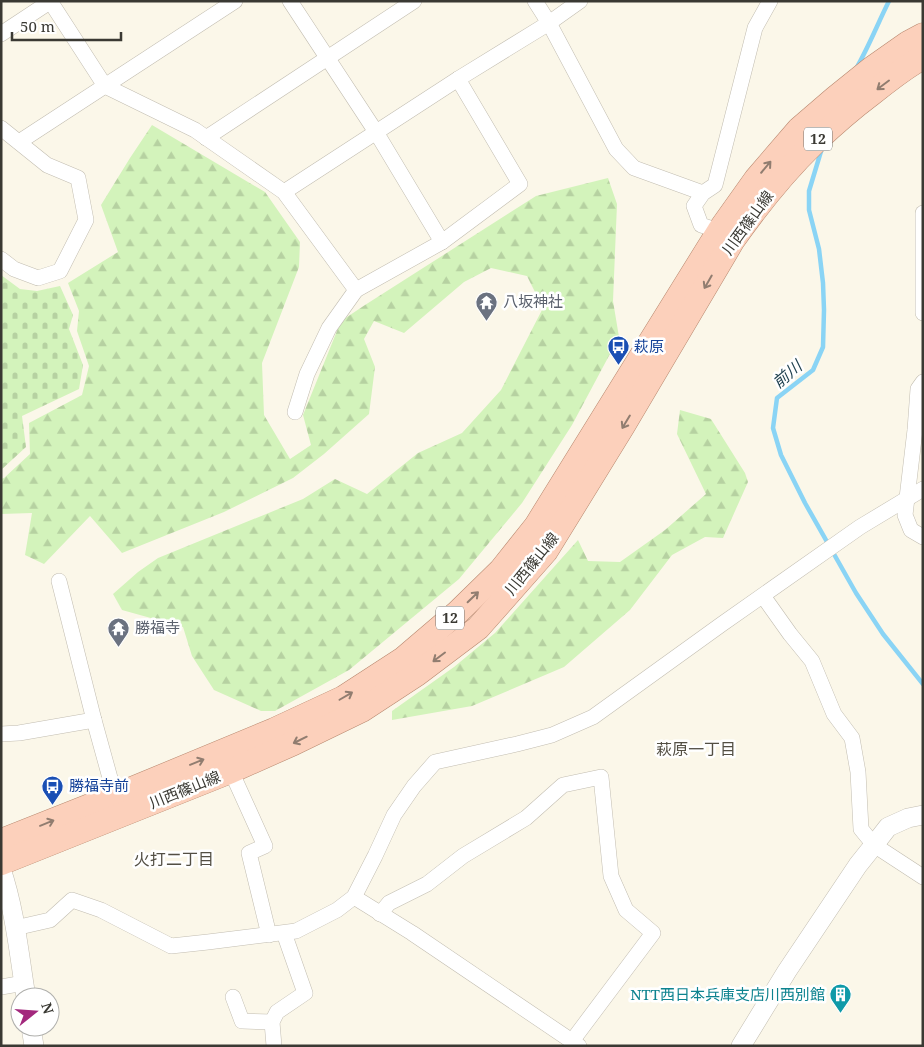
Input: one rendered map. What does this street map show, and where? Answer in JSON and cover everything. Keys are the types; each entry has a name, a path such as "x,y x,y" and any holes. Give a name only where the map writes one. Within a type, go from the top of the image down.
{"main road":[{"name":"川西篠山線","path":"1,863 231,772 362,710 416,674 478,628 546,551 623,426 726,236 737,205 756,179 798,129 872,69 908,43 923,35"},
{"name":"川西篠山線","path":"1,841 274,730 343,698 403,659 458,612 501,570 536,526 726,236 814,143 882,85 923,57"}],"street":[{"path":"19,142 235,1"},
{"path":"290,1 376,132 442,242"},
{"path":"206,138 414,1"},
{"path":"535,1 549,23 616,148 634,168 703,193"},
{"path":"284,192 458,79 549,23 580,1"},
{"path":"726,236 701,225 694,206 703,193 715,185 756,28 770,1"},
{"path":"1,34 50,2 105,86 195,130 284,192 356,290"},
{"path":"295,412 307,374 329,328 356,290 442,242 520,184 458,79"},
{"path":"1,128 47,165 78,178 86,220 60,271 38,278 14,269 1,259"},
{"path":"923,213 923,313"},
{"path":"923,382 918,388 905,515 911,530 923,537"},
{"path":"15,928 50,920 72,900 101,910 171,946 296,932 337,910 354,898 394,815 414,786 436,762 552,735 593,717 860,527 923,489"},
{"path":"59,581 115,796"},
{"path":"763,596 812,661 834,714 852,738 858,772 861,829 874,844 923,877"},
{"path":"1,734 19,733 94,720"},
{"path":"231,772 265,846 249,853 269,935"},
{"path":"354,898 420,939 575,1043 653,933 626,910 611,876 601,777 563,785 526,818 463,856 427,884 389,903 380,914"},
{"path":"741,1046 787,971 874,844 888,827 908,818 923,815"},
{"path":"1,869 7,884 25,987"},
{"path":"274,1046 272,1022 277,1012 305,993 284,933"},
{"path":"233,997 242,1021 272,1022"}],"green space":[{"path":"152,125 265,192 300,242 299,267 262,363 264,415 290,459 311,445 303,415 341,321 536,196 608,178 617,204 613,301 619,337 572,425 522,503 459,579 349,670 275,711 261,711 214,690 192,656 183,627 122,610 113,594 138,572 158,558 303,499 335,479 367,494 418,453 462,433 501,390 543,308 527,276 491,268 464,282 404,333 374,321 364,339 375,367 369,414 324,454 293,478 224,512 122,553 90,516 44,564 25,555 32,513 1,514 1,479 30,454 29,423 82,395 89,366 77,331 79,311 68,283 118,252 101,205"},
{"path":"1,275 20,289 37,291 60,286 73,315 69,329 83,365 79,389 22,416 26,447 1,470"},
{"path":"680,410 711,419 745,473 748,482 723,538 705,537 672,555 630,610 564,667 472,706 392,720 392,711 454,667 495,633 578,540 588,561 620,562 665,530 706,494 677,434"}],"waterway":[{"name":"前川","path":"857,67 889,1"},
{"name":"前川","path":"822,148 809,191 809,210 819,249 823,283 823,347 813,370 777,398 773,428 781,455 805,503 856,593 883,634 923,684"}],"place":[{"name":"八坂神社","path":"487,321"},
{"name":"萩原","path":"618,366"},
{"name":"勝福寺","path":"119,647"},
{"name":"勝福寺前","path":"53,805"},
{"name":"NTT西日本兵庫支店川西別館","path":"841,1014"}],"district":[{"name":"萩原一丁目","path":"696,749"},
{"name":"火打二丁目","path":"174,859"}]}
